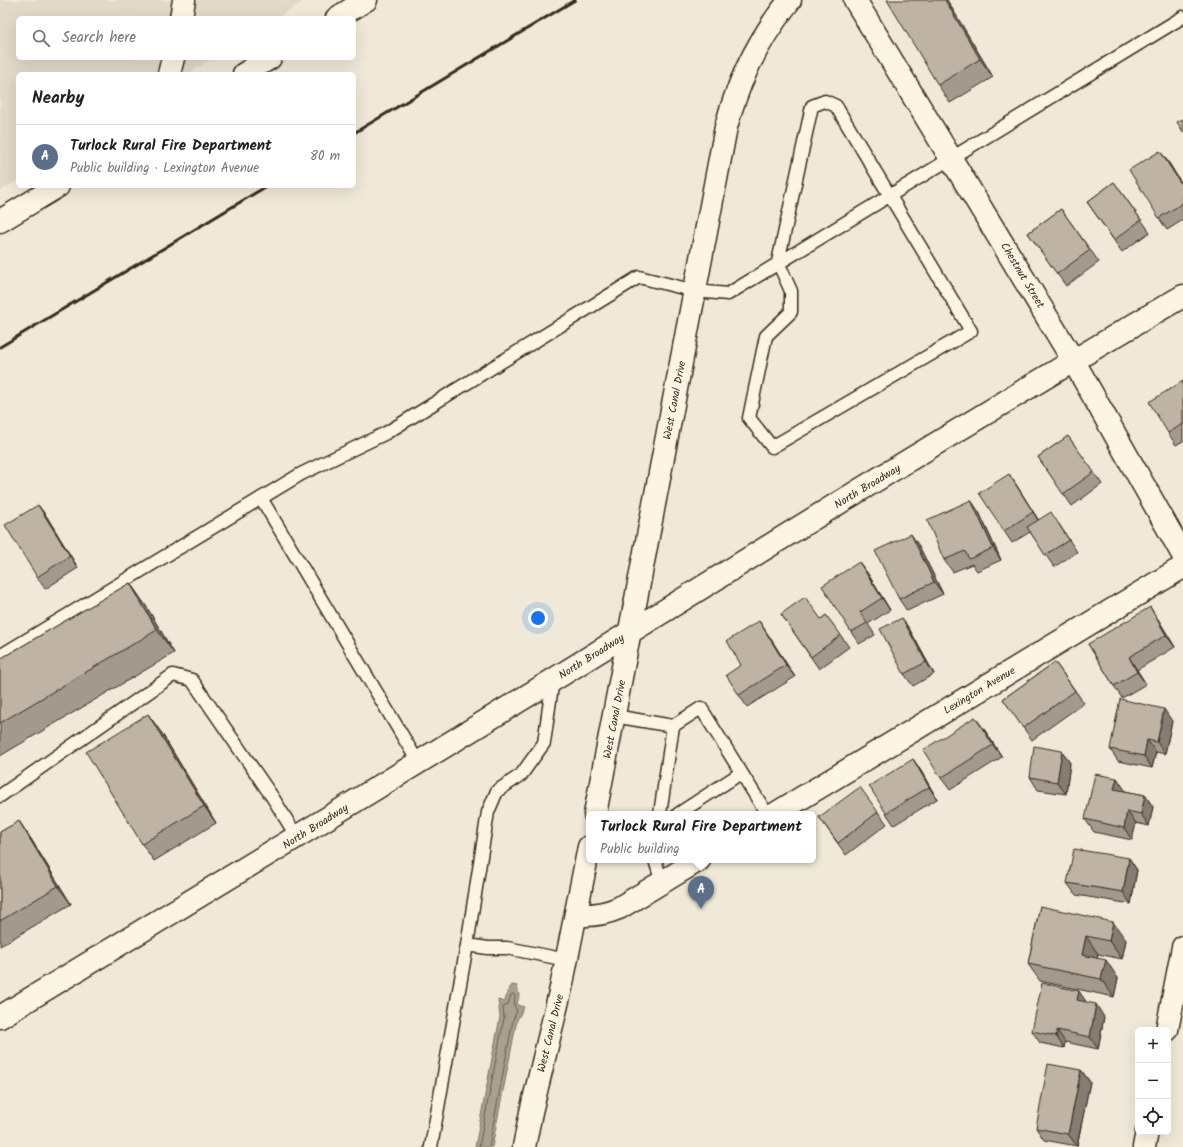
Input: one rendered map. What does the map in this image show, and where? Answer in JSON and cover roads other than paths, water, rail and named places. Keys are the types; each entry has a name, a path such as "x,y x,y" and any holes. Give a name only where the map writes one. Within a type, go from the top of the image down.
{"street":[{"path":"181,16 184,0"},
{"path":"340,16 366,0"},
{"name":"West Canal Drive","path":"596,811 730,113 740,85 759,45 773,22 790,0"},
{"name":"Chestnut Street","path":"855,0 1074,360 1183,555"},
{"path":"169,72 172,60"},
{"path":"247,72 267,60"},
{"path":"0,221 55,188"},
{"name":"North Broadway","path":"0,1017 297,837 630,631 1074,360 1183,296"},
{"name":"Lexington Avenue","path":"780,811 1183,567"},
{"name":"West Canal Drive","path":"524,1147 534,1098 567,960 586,863"},
{"path":"576,915 597,915 608,913 694,863"},
{"path":"1168,1027 1183,947"},
{"path":"1144,1147 1146,1135"}],"lane":[{"path":"0,656 301,474 386,433 639,277 695,291 728,294 778,262 1183,17"},
{"path":"825,101 836,106 971,331 772,447 749,418 766,336 791,312 791,291 778,262 812,106 825,101"},
{"path":"261,498 418,762"},
{"path":"0,796 173,675 192,680 273,798 297,837"},
{"path":"431,1147 467,945 488,812 497,791 521,775 544,744 553,679"},
{"path":"614,716 673,726 700,708 765,811"},
{"path":"660,811 673,726"},
{"path":"683,811 741,773"},
{"path":"656,863 662,883"},
{"path":"467,945 488,948 507,948 567,960"}],"water":[{"path":"512,985 517,986 519,995 517,1005 524,1007 517,1020 492,1147 475,1147 500,1017 498,1000 505,1002 507,992"}],"railway":[{"path":"356,132 575,0"},
{"path":"0,347 264,188"}],"place":[{"name":"Turlock Rural Fire Department","path":"701,909"}]}
